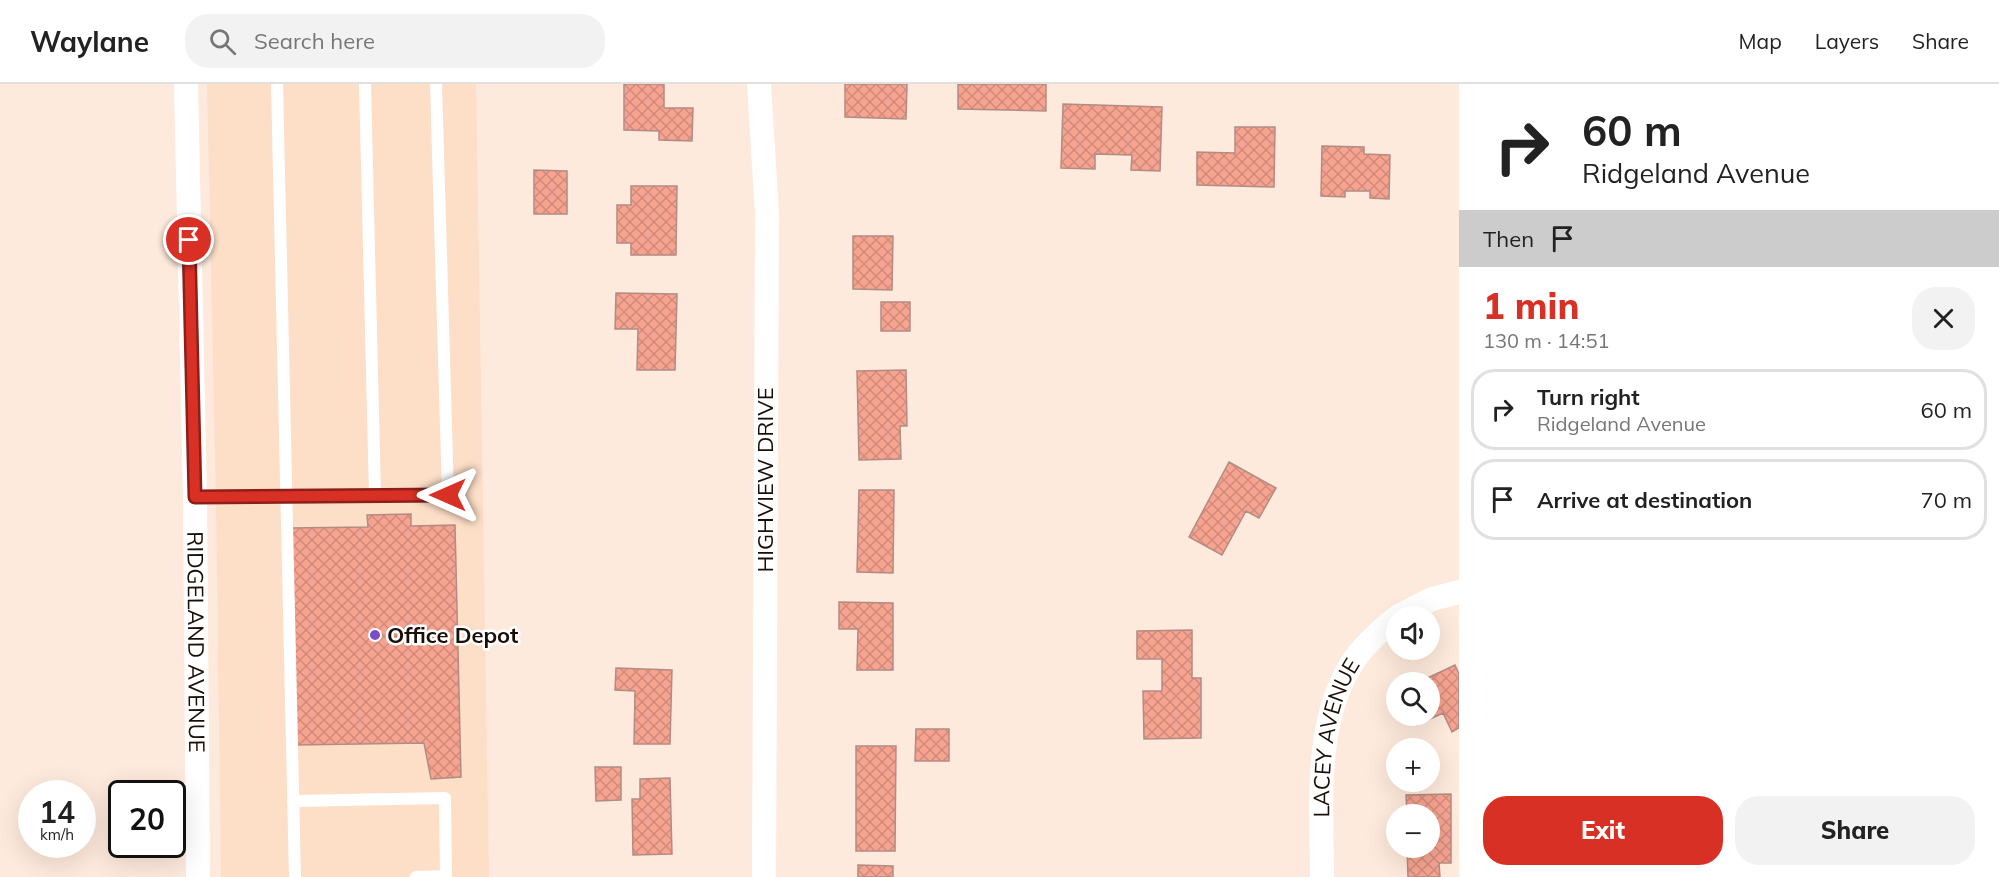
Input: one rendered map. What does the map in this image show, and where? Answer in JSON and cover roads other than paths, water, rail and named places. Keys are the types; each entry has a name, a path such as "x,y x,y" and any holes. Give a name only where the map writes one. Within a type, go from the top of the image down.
{"street":[{"name":"RIDGELAND AVENUE","path":"186,84 195,497 198,877"},
{"name":"HIGHVIEW DRIVE","path":"759,84 767,214 764,877"},
{"name":"LACEY AVENUE","path":"1418,606 1431,599 1459,592"},
{"name":"LACEY AVENUE","path":"1322,877 1322,789 1332,711 1344,678 1354,659 1386,628"}],"lane":[{"path":"277,84 295,877"},
{"path":"366,84 375,495"},
{"path":"195,497 448,495 436,84"},
{"path":"293,801 445,798 446,876 416,877"}],"place":[{"name":"Office Depot","path":"375,635"}]}
